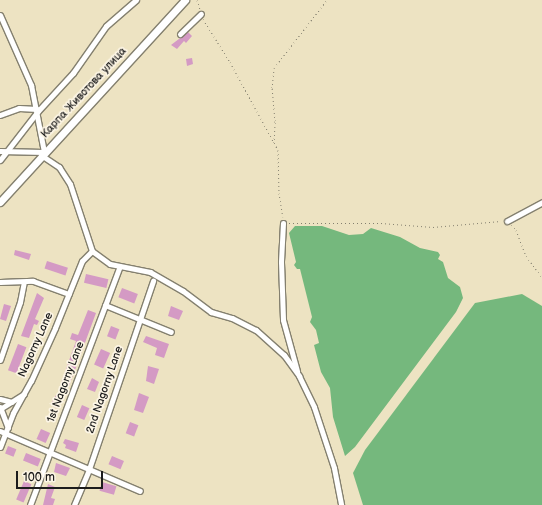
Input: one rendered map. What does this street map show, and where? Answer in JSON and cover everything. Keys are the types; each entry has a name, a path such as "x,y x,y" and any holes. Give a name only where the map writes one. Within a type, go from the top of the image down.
{"main road":[{"name":"Карпа Животова улица","path":"0,202 185,0"}],"street":[{"path":"0,160 37,110 73,73 106,26 136,0"},
{"path":"180,34 201,14"},
{"path":"0,15 17,49 37,110 43,154"},
{"path":"0,115 19,108 37,110"},
{"path":"0,151 43,154 59,167 70,184 92,251 110,264 150,272 183,291 211,312 232,318 256,330 277,346 298,374"},
{"path":"507,221 542,202"},
{"path":"283,223 281,262 283,320 298,374 314,407 328,447 341,505"},
{"name":"Nagorny Lane","path":"0,448 13,413 25,394 82,261 92,251"},
{"name":"1st Nagorny Lane","path":"30,505 120,266"},
{"path":"0,282 33,281 69,294"},
{"name":"2nd Nagorny Lane","path":"74,505 89,469 153,281"},
{"path":"0,360 20,302 24,282"},
{"path":"105,305 171,332"},
{"path":"7,431 0,408 25,394"},
{"path":"0,399 12,402"},
{"path":"0,431 7,431 50,453 140,491"}],"path":[{"path":"197,0 201,14 278,150 279,193 283,223 381,223 433,227 507,221 516,230 526,256 542,277"},
{"path":"274,143 275,121 272,88 274,68 327,0"}],"green space":[{"path":"295,226 322,226 349,235 363,234 371,228 400,237 420,248 438,252 440,255 438,259 443,262 448,278 460,287 463,298 456,312 355,447 345,456 333,417 330,388 321,372 314,345 319,343 316,330 310,322 312,317 300,269 297,269 294,265 296,262 289,233"},
{"path":"522,294 542,306 542,505 363,505 353,473 365,450 475,303"}],"building":[{"path":"188,32 192,36 186,43 184,41 177,49 171,45"},
{"path":"192,58 193,64 187,66 186,59"},
{"path":"15,250 31,254 29,260 14,255"},
{"path":"47,261 68,268 65,275 45,269"},
{"path":"86,274 108,279 106,288 84,283"},
{"path":"122,288 138,294 134,303 118,297"},
{"path":"37,293 44,298 35,319 39,321 37,325 34,324 29,338 21,336"},
{"path":"4,304 11,306 6,321 0,319"},
{"path":"171,306 183,311 179,320 168,316"},
{"path":"88,310 96,313 69,386 61,383 76,341 70,339 72,333 78,335"},
{"path":"111,326 119,329 115,339 107,336"},
{"path":"146,336 169,344 164,358 155,355 157,348 143,342"},
{"path":"18,344 26,347 16,373 8,370"},
{"path":"101,349 110,353 103,369 94,365"},
{"path":"148,366 159,369 154,384 146,381"},
{"path":"92,378 99,382 95,392 87,389"},
{"path":"139,393 149,397 143,413 134,410"},
{"path":"56,395 63,399 57,409 50,405"},
{"path":"82,405 89,408 84,420 77,417"},
{"path":"130,422 138,425 134,436 126,433"},
{"path":"41,429 50,433 46,443 37,439"},
{"path":"65,439 79,443 76,452 65,448 66,445 63,443"},
{"path":"8,446 16,449 14,457 5,453"},
{"path":"26,453 41,459 38,466 23,460"},
{"path":"112,456 124,461 120,469 108,464"},
{"path":"56,463 70,468 66,476 54,472"},
{"path":"24,481 31,484 24,503 16,499"},
{"path":"102,482 116,486 114,495 100,491"},
{"path":"48,484 55,487 51,498 55,499 53,505 43,505"}]}
